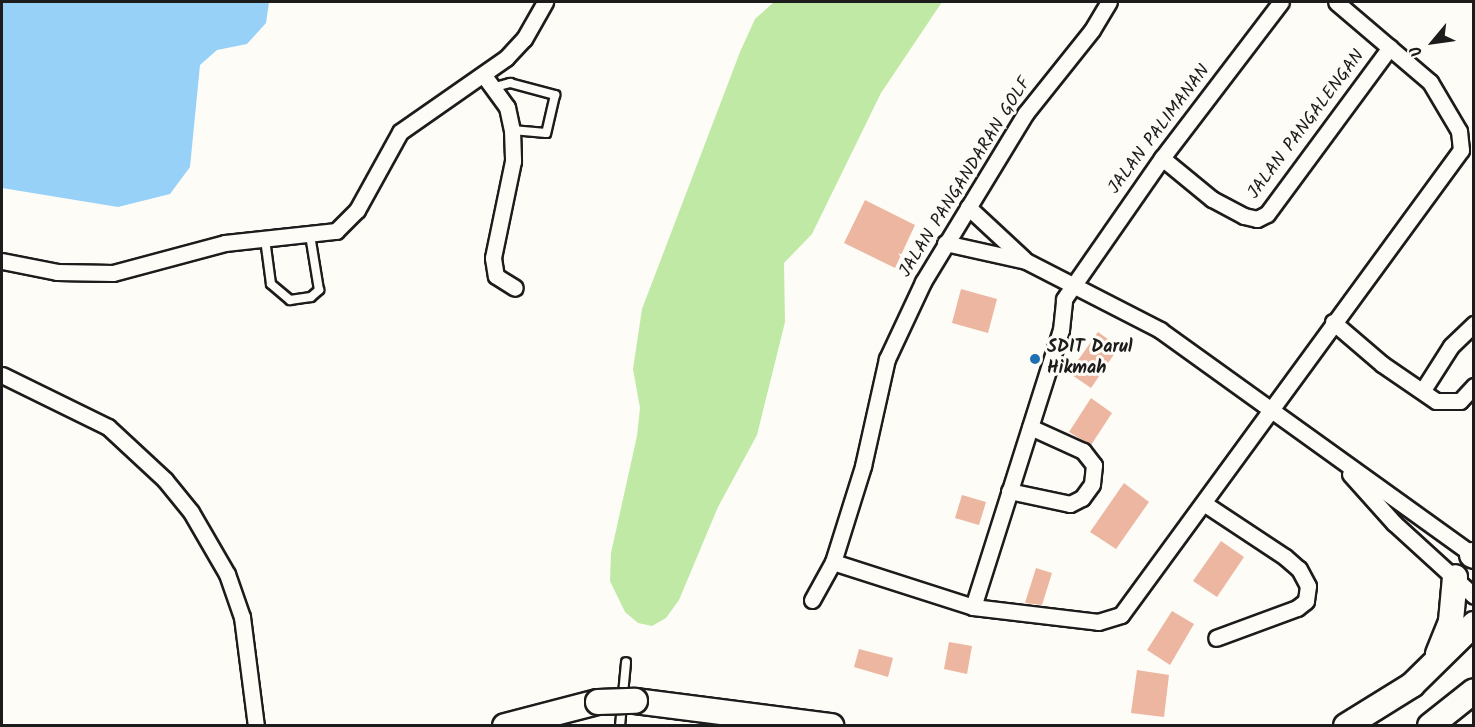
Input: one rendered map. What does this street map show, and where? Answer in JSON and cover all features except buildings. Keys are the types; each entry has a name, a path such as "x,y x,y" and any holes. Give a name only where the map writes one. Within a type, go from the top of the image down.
{"main road":[{"path":"1432,667 1451,621 1455,577"},
{"path":"1346,726 1382,707 1432,667 1473,624"},
{"path":"1430,726 1468,699"},
{"path":"505,726 598,702 635,701 831,726"}],"street":[{"path":"2,261 57,272 113,273 202,247 265,238 310,236 336,231 357,210 400,132 436,104 490,82 524,39 545,2"},
{"name":"JALAN PANGANDARAN GOLF","path":"812,600 833,562 862,466 887,358 945,243 1025,114 1092,30 1109,2"},
{"name":"JALAN PALIMANAN","path":"973,607 1061,330 1064,299 1162,158 1281,2"},
{"path":"833,562 973,607 1098,622 1116,619 1205,504 1333,322 1461,150 1459,131 1443,98 1390,47 1336,2"},
{"name":"JALAN PANGALENGAN","path":"1162,158 1212,199 1244,216 1257,219 1267,214 1390,47"},
{"path":"490,82 512,130 513,161 493,258 496,276 515,288"},
{"path":"968,207 1026,261"},
{"path":"945,243 1026,261 1073,283 1160,330 1271,409 1344,466 1473,556"},
{"path":"1333,322 1382,364 1446,404 1460,401 1473,386"},
{"path":"1423,390 1451,346 1473,324"},
{"path":"2,375 108,427 165,480 191,512 227,574 242,617 259,725"},
{"path":"1010,491 1070,504 1082,498 1092,483 1094,465 1083,451 1030,427"},
{"path":"1344,466 1368,497 1473,596"},
{"path":"1205,504 1285,557 1299,569 1308,586 1306,601 1297,608 1216,638"}],"lane":[{"path":"490,82 510,83 555,94 546,133 512,130"},
{"path":"265,238 271,284 290,300 311,297 319,290 310,236"},
{"path":"620,726 626,662"}],"green space":[{"path":"774,2 942,2 881,93 812,234 784,263 785,322 757,435 718,507 679,600 666,618 652,626 638,623 625,612 610,581 611,553 637,436 640,408 633,369 642,309 740,52 755,19"}],"water":[{"path":"2,2 269,2 266,23 247,44 217,50 200,65 190,167 170,194 118,207 2,188"}],"place":[{"name":"SDIT Darul Hikmah","path":"1035,359"}]}
